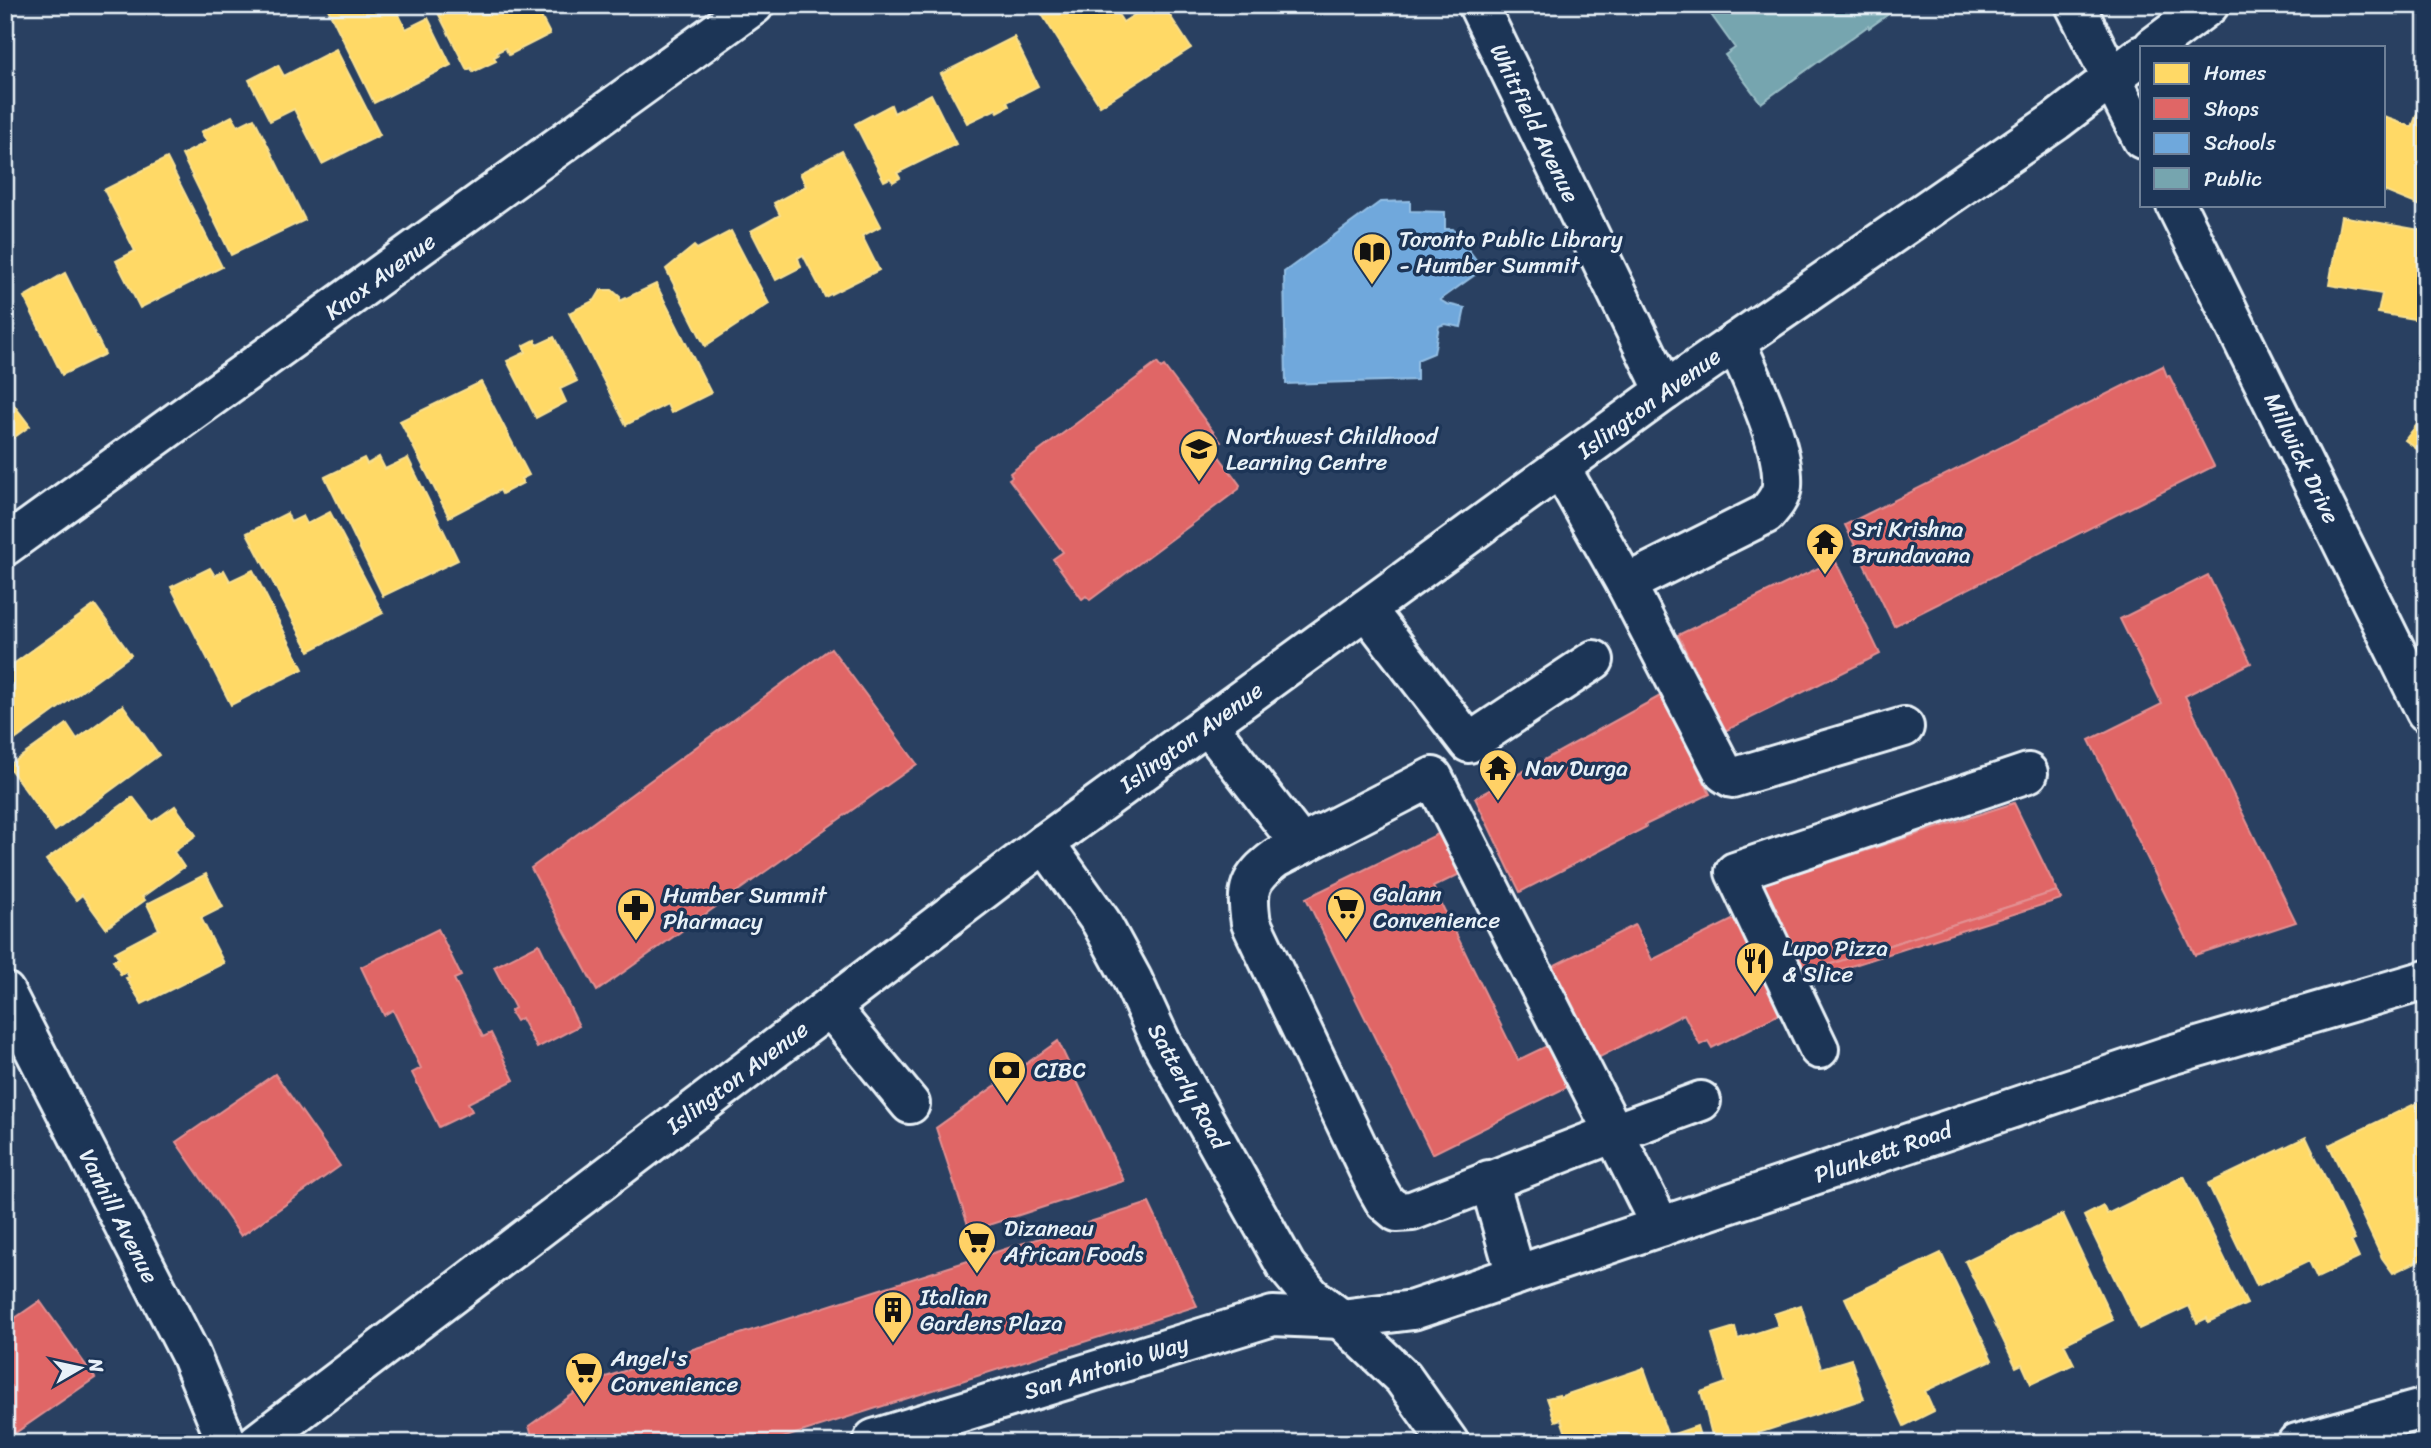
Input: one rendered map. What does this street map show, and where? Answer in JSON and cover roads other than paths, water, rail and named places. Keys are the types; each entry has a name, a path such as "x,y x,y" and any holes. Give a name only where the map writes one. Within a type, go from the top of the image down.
{"street":[{"name":"Knox Avenue","path":"5,546 754,5"},
{"name":"Whitfield Avenue","path":"1478,5 1665,391"},
{"path":"2075,5 2127,66 2140,129"},
{"path":"2154,46 2208,5"},
{"name":"Islington Avenue","path":"257,1443 1045,843 1665,391 2056,121 2127,66"},
{"name":"Millwick Drive","path":"2176,206 2426,712"},
{"path":"1626,584 1766,514 1775,504 1782,489 1781,463 1775,441 1736,342"},
{"path":"1560,467 1626,584 1724,773 1732,778 1905,727"},
{"path":"1366,610 1469,743 1594,660"},
{"path":"1208,725 1301,845"},
{"path":"1819,1049 1735,872 2028,773"},
{"path":"1661,1227 1614,1133 1433,777 1268,864 1250,884 1247,898 1251,923 1377,1188 1385,1202 1397,1212 1412,1211 1489,1180 1614,1133 1701,1101"},
{"name":"Satterly Road","path":"1045,843 1101,922 1132,979 1161,1042 1286,1266 1311,1297 1341,1320 1403,1378 1449,1443"},
{"name":"Plunkett Road","path":"1341,1320 1413,1310 2167,1056 2426,980"},
{"name":"Vanhill Avenue","path":"5,992 190,1354 227,1443"},
{"path":"830,1007 910,1104"},
{"path":"1489,1180 1516,1275"},
{"name":"San Antonio Way","path":"874,1439 1273,1315 1341,1320"},
{"path":"2297,1443 2426,1408"}],"place":[{"name":"Toronto Public Library - Humber Summit","path":"1372,286"},
{"name":"Northwest Childhood Learning Centre","path":"1199,483"},
{"name":"Sri Krishna Brundavana","path":"1825,576"},
{"name":"Nav Durga","path":"1498,802"},
{"name":"Galann Convenience","path":"1346,941"},
{"name":"Humber Summit Pharmacy","path":"636,942"},
{"name":"Lupo Pizza & Slice","path":"1755,995"},
{"name":"CIBC","path":"1007,1104"},
{"name":"Dizaneau African Foods","path":"977,1275"},
{"name":"Italian Gardens Plaza","path":"893,1344"},
{"name":"Angel's Convenience","path":"584,1405"}]}
